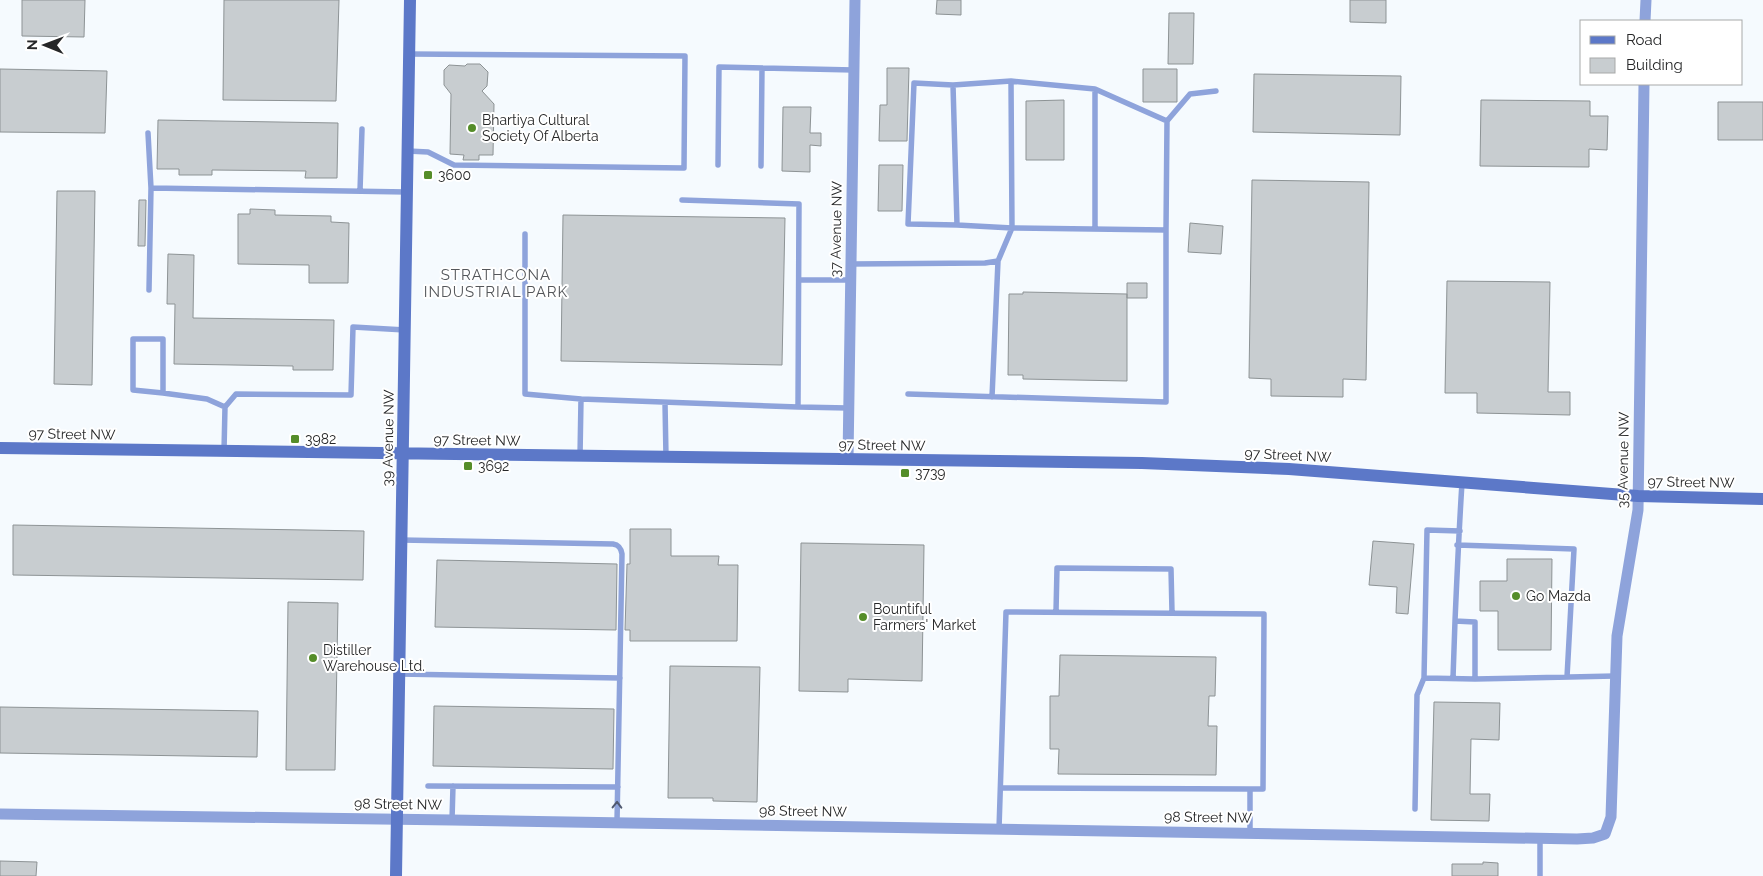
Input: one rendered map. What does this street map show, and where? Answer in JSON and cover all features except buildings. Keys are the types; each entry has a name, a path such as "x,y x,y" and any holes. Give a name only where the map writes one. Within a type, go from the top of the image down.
{"street":[{"name":"39 Avenue NW","path":"396,876 410,0"},
{"name":"37 Avenue NW","path":"848,459 855,0"},
{"path":"1645,20 1646,0"},
{"name":"35 Avenue NW","path":"1605,834 1611,817 1617,636 1637,517 1644,85"},
{"name":"97 Street NW","path":"0,448 1171,464 1288,470 1638,496 1763,498"},
{"name":"98 Street NW","path":"0,814 617,822 1540,838 1593,838 1605,834"}],"lane":[{"path":"408,151 428,152 454,165 684,168 685,56 409,54"},
{"path":"718,165 719,67 854,70"},
{"path":"761,166 762,68"},
{"path":"992,397 998,261 1012,228 1011,81"},
{"path":"1166,230 1012,228 908,224 914,83 953,85 1011,81 1095,89 1167,121"},
{"path":"953,85 957,225"},
{"path":"1095,89 1095,229"},
{"path":"908,394 1166,402 1167,121 1190,94 1216,92"},
{"path":"360,191 362,129"},
{"path":"148,133 151,188 149,290"},
{"path":"151,188 407,192"},
{"path":"682,200 799,204 798,407"},
{"path":"525,234 525,394 665,403 848,408"},
{"path":"851,264 985,263 998,261"},
{"path":"799,280 851,280"},
{"path":"224,452 225,407 236,394 351,395 353,328 405,330"},
{"path":"163,393 163,339 133,339 132,390 207,399 225,407"},
{"path":"580,456 581,399"},
{"path":"665,403 666,457"},
{"path":"1454,678 1457,545 1460,531 1462,483"},
{"path":"1415,809 1417,696 1424,678 1427,530 1460,531"},
{"path":"401,540 618,545 621,548 617,822"},
{"path":"1457,545 1574,549 1567,677"},
{"path":"1056,612 1057,568 1171,569 1172,612"},
{"path":"999,829 1000,788 1006,612 1264,614 1263,789 1000,788"},
{"path":"1455,621 1476,622 1475,679"},
{"path":"399,674 620,678"},
{"path":"1424,678 1475,679 1615,676"},
{"path":"428,786 618,787"},
{"path":"452,820 453,786"},
{"path":"1250,789 1250,833"},
{"path":"1540,838 1540,876"}],"place":[{"name":"Bhartiya Cultural Society Of Alberta","path":"472,128"},
{"name":"3600","path":"428,175"},
{"name":"3982","path":"295,439"},
{"name":"3692","path":"468,466"},
{"name":"3739","path":"905,473"},
{"name":"Go Mazda","path":"1516,596"},
{"name":"Bountiful Farmers' Market","path":"863,617"},
{"name":"Distiller Warehouse Ltd.","path":"313,658"}],"district":[{"name":"STRATHCONA INDUSTRIAL PARK","path":"496,284"}]}
